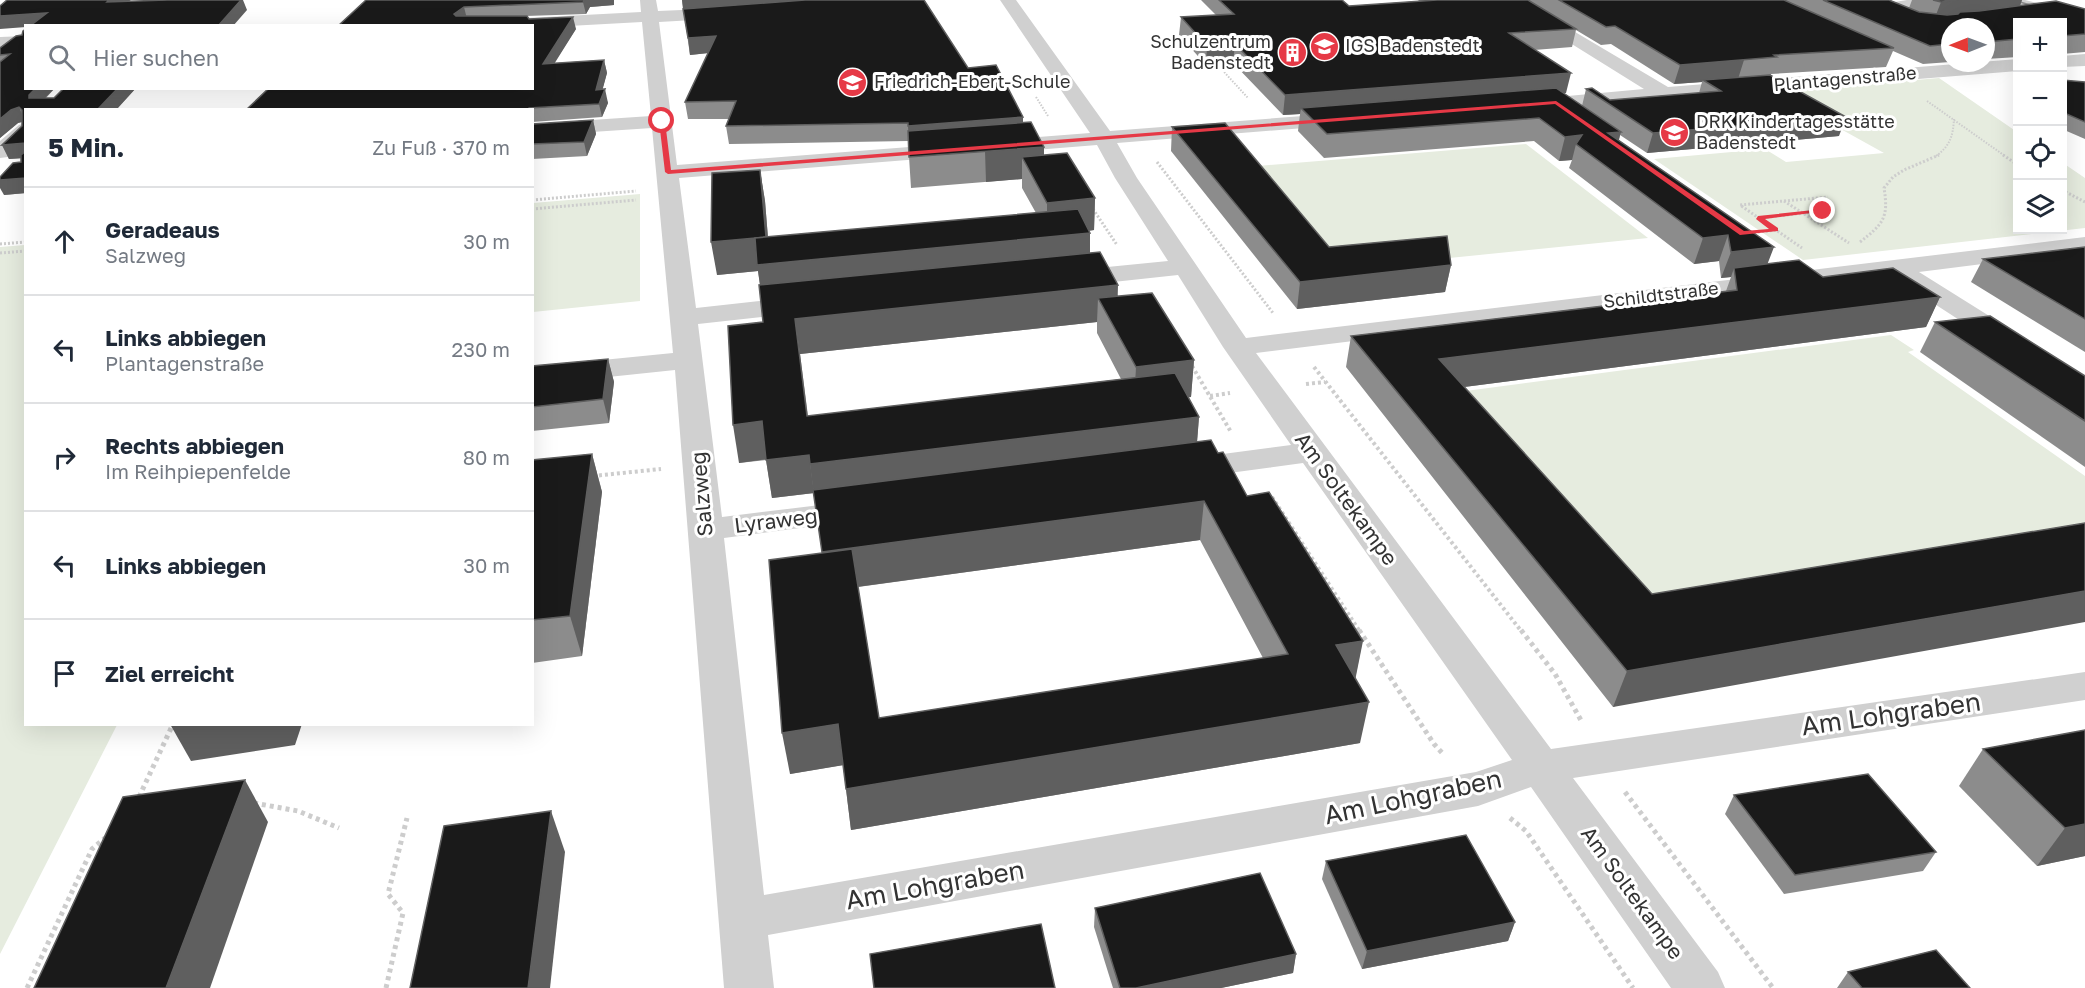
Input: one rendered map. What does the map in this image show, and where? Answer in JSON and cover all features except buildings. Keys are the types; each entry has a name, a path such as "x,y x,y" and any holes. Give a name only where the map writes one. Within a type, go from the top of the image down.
{"street":[{"name":"Am Soltekampe","path":"1008,0 1120,136 1126,178 1238,347 1700,988"},
{"path":"1509,0 1664,93"},
{"path":"2005,0 2085,20"},
{"path":"1918,25 1882,9 1925,2"},
{"path":"489,24 650,9 746,12"},
{"name":"Salzweg","path":"650,9 700,464 749,988"},
{"path":"2025,18 2051,12"},
{"path":"0,42 24,41"},
{"path":"2067,62 2085,60"},
{"name":"Plantagenstraße","path":"1508,106 1664,93 1885,67 1921,73 2013,65"},
{"path":"1556,102 1584,122"},
{"path":"670,186 1058,141 1366,117"},
{"path":"534,130 662,121"},
{"path":"3,164 24,132"},
{"path":"1750,226 1806,264"},
{"name":"Schildtstraße","path":"1238,347 1806,264 1893,266 2085,244"},
{"path":"1893,266 2085,389"},
{"path":"1039,281 1184,267"},
{"path":"683,317 826,303"},
{"path":"534,376 687,360"},
{"path":"1154,472 1312,452"},
{"name":"Lyraweg","path":"705,530 894,506"},
{"name":"Am Lohgraben","path":"742,919 1478,789 1541,767 2085,686"}],"path":[{"path":"1214,61 1273,124"},
{"path":"1885,67 1924,99 2013,161"},
{"path":"1033,92 1057,130 1058,141"},
{"path":"1842,247 1854,246 1883,225 1888,211 1884,188 1891,177 1944,152 1955,132 1954,119"},
{"path":"1120,136 1293,340 1555,674 1602,757 1650,828 1773,988"},
{"path":"534,200 670,186"},
{"path":"534,208 670,186"},
{"path":"2067,193 2085,202"},
{"path":"1750,226 1740,205 1828,197"},
{"path":"1784,201 1854,246"},
{"path":"1089,202 1134,272"},
{"path":"1750,226 1803,213 1823,211"},
{"path":"1750,226 1776,230 1806,264"},
{"path":"1750,226 1776,230"},
{"path":"0,244 24,242"},
{"path":"0,253 24,251"},
{"path":"1187,358 1249,460 1434,744 1478,789 1526,831 1633,988"},
{"path":"588,476 700,464"},
{"path":"138,798 172,726"},
{"path":"247,802 279,804 313,815 339,828"},
{"path":"386,988 403,913 388,894 407,818"},
{"path":"27,988 92,849 110,834"}],"shaded area":[{"path":"1939,78 2013,129 2013,234 2032,234 1803,260 1654,159 1765,149 1786,162 1884,153 1774,92"},
{"path":"1526,144 1648,238 1330,270 1246,167"},
{"path":"2067,166 2085,178 2085,228 2067,230"},
{"path":"640,194 640,301 534,312 534,203"},
{"path":"24,245 24,726 116,726 0,954 0,247"},
{"path":"1891,335 1914,350 1908,352 2085,476 2085,549 1642,621 1443,394"}],"tram line":[{"path":"2013,0 2044,9"}],"place":[{"name":"IGS Badenstedt","path":"1324,46"},
{"name":"Schulzentrum Badenstedt","path":"1292,52"},
{"name":"Friedrich-Ebert-Schule","path":"853,82"},
{"name":"DRK Kindertagesstätte Badenstedt","path":"1675,132"}],"route":[{"path":"662,121 668,172 1556,102 1743,233 1776,230 1758,218 1823,211"}]}
